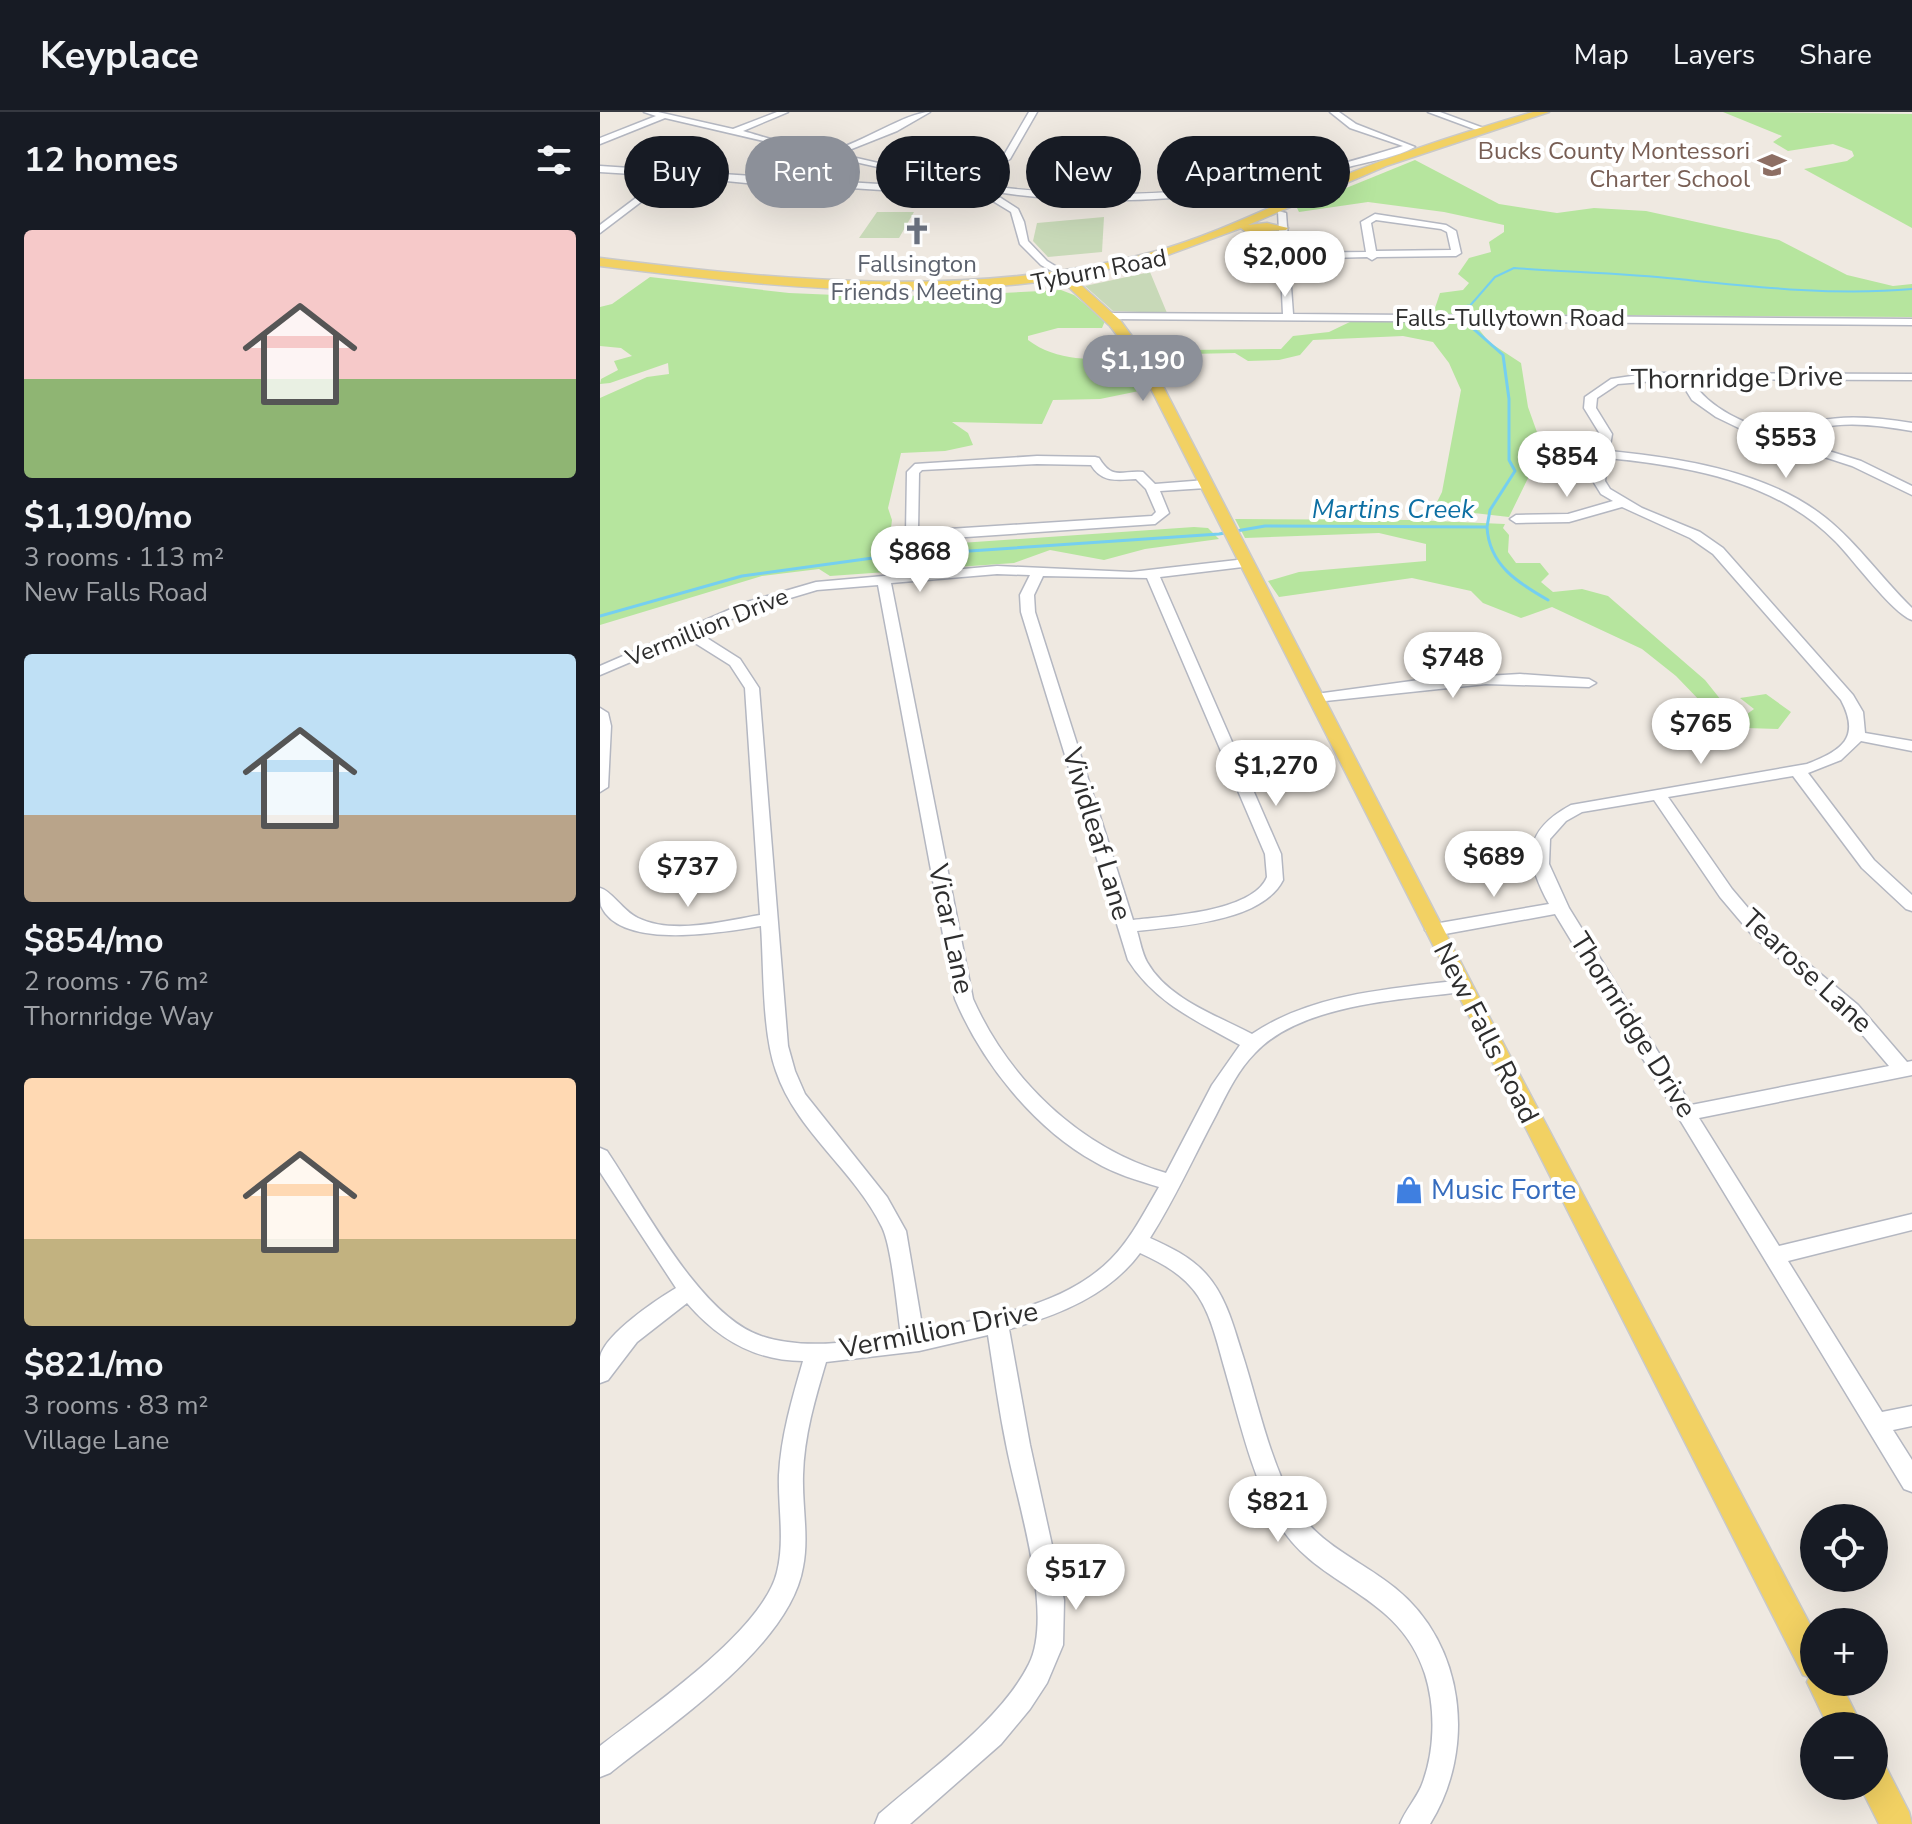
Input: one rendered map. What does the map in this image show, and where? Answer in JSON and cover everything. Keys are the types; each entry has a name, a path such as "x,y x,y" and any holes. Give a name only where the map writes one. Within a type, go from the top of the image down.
{"main road":[{"name":"Tyburn Road","path":"600,265 747,286 836,293 943,292 1014,287 1155,261 1245,229 1415,148 1544,112"},
{"name":"Tyburn Road","path":"600,265 839,287 936,287 1065,277 1195,242 1280,211"},
{"path":"1245,229 1267,226 1282,228"},
{"path":"1044,263 1073,268 1117,264"},
{"path":"1033,279 1047,270 1044,263"},
{"name":"New Falls Road","path":"1065,277 1133,344 1800,1637"},
{"path":"1014,287 1054,287 1083,293"},
{"path":"1885,1800 1897,1824"}],"street":[{"path":"648,112 751,136"},
{"path":"734,132 784,112"},
{"path":"860,139 926,112"},
{"path":"1010,152 1033,112"},
{"path":"1334,112 1353,126 1415,148"},
{"path":"1432,112 1485,130"},
{"path":"600,141 664,116"},
{"path":"1350,163 1415,148"},
{"path":"1368,158 1388,162"},
{"path":"600,169 624,171"},
{"path":"1010,191 1122,196 1157,194"},
{"name":"New Falls Road","path":"1010,207 1021,217 1023,242 1044,263 1065,277"},
{"path":"600,230 629,208"},
{"path":"1279,208 1288,316"},
{"path":"1284,256 1372,257 1443,256 1457,252 1454,235 1449,229 1410,221 1371,218 1366,222 1372,257"},
{"name":"Falls-Tullytown Road","path":"1108,316 1476,317 1910,325"},
{"path":"1682,376 1692,395 1712,410 1782,439 1871,469 1912,491"},
{"name":"Thornridge Drive","path":"1621,503 1605,491 1599,481 1606,434 1590,408 1591,397 1596,391 1623,379 1682,376 1912,377"},
{"path":"1782,439 1816,423 1875,422 1912,427"},
{"path":"1604,454 1694,467 1801,507 1833,534 1912,616"},
{"path":"1152,488 1163,513 1155,520 922,536 912,533 913,472 919,467 966,462 1085,460 1095,461 1102,473 1112,477 1139,475 1152,488 1206,484"},
{"path":"1516,519 1569,518 1621,503 1695,535 1728,560 1848,698 1858,718 1857,736 1912,746"},
{"name":"Vermillion Drive","path":"600,671 752,605 798,589 984,570 1107,576 1246,563"},
{"name":"Vividleaf Lane","path":"1039,571 1027,595 1028,612 1137,960 1155,986 1173,1000 1252,1043"},
{"path":"1126,927 1232,909 1259,897 1270,888 1276,877 1276,863 1268,841 1152,574"},
{"name":"Vicar Lane","path":"883,578 961,984 972,1021 998,1060 1072,1136 1097,1155 1124,1168 1169,1182"},
{"path":"689,633 735,662 749,678 779,1046 785,1071 797,1097 880,1203 895,1231 901,1250 913,1341"},
{"path":"1316,698 1492,677 1589,683"},
{"path":"600,713 603,726 600,787"},
{"name":"Thornridge Drive","path":"1857,736 1842,754 1829,762 1798,771 1577,808 1548,828 1538,846 1538,857 1549,889 1560,908 1912,1481"},
{"path":"1798,771 1868,864 1912,905"},
{"name":"Tearose Lane","path":"1657,793 1726,893 1759,932 1851,1009 1908,1069"},
{"path":"600,893 615,912 653,928 687,930 769,919"},
{"path":"1434,930 1560,908"},
{"name":"Vermillion Drive","path":"600,1156 691,1290 733,1333 773,1349 817,1353 913,1341 1051,1308 1079,1295 1110,1274 1137,1242 1216,1096 1252,1043 1301,1015 1462,986"},
{"path":"1687,1113 1908,1069"},
{"path":"1774,1256 1912,1222"},
{"path":"1137,1242 1181,1265 1206,1290 1230,1349 1274,1491 1291,1521 1320,1551 1391,1600 1424,1642 1442,1685 1446,1740 1430,1799 1414,1824"},
{"path":"600,1373 628,1334 663,1306 691,1290"},
{"path":"889,1824 991,1734 1021,1700 1038,1674 1050,1645 1051,1600 1018,1445 997,1323"},
{"path":"600,1763 727,1658 760,1627 782,1596 793,1555 791,1473 795,1437 817,1353"},
{"path":"1878,1423 1912,1416"}],"green space":[{"path":"1723,112 1912,114 1912,228 1804,169 1847,161 1854,156 1852,151 1833,144 1788,151 1773,142 1782,136"},
{"path":"1415,160 1499,204 1557,213 1594,208 1646,211 1779,240 1847,275 1893,286 1912,284 1912,317 1433,314 1440,293 1463,290 1469,283 1458,274 1469,258 1491,252 1489,242 1504,232 1504,225 1444,212 1368,202 1350,205 1350,186"},
{"path":"1297,208 1327,208 1299,212"},
{"path":"877,212 914,212 899,238 859,238"},
{"path":"1104,217 1102,252 1048,257 1033,241 1037,223"},
{"path":"1150,272 1167,313 1113,311 1085,286"},
{"path":"650,277 789,293 836,295 940,296 1061,290 1074,295 1105,321 1102,328 1058,328 1028,336 1028,340 1063,356 1128,360 1144,390 1100,399 1053,400 1042,424 952,422 968,433 973,445 945,451 901,453 888,508 892,520 889,544 903,547 1194,527 1208,528 1219,539 1145,549 1104,560 1050,550 1014,563 830,576 819,569 762,576 600,625 600,398 647,377 669,374 668,363 600,384 601,379 618,370 614,361 632,356 621,348 600,346 600,307 612,304"},
{"path":"1354,320 1473,322 1489,342 1521,363 1528,407 1538,435 1532,470 1509,517 1465,512 1436,504 1442,492 1461,390 1449,363 1433,342 1403,336 1313,340 1300,355 1279,360 1248,361 1235,353 1146,355 1187,350 1281,349 1293,336 1329,332"},
{"path":"1235,519 1505,524 1503,528 1509,535 1508,552 1516,563 1540,563 1549,574 1541,582 1553,592 1582,589 1608,596 1705,680 1725,705 1747,714 1754,709 1740,698 1766,694 1791,712 1778,729 1746,728 1703,704 1676,676 1642,649 1552,607 1521,618 1483,603 1471,591 1412,578 1279,597 1268,581 1299,572 1426,561 1426,544 1379,533 1245,538"}],"waterway":[{"name":"Martins Creek","path":"1468,308 1495,277 1514,268 1638,275 1796,290 1854,292 1912,289"},
{"name":"Martins Creek","path":"1468,308 1468,324 1503,355 1509,399 1509,460 1515,471 1490,510 1487,527"},
{"name":"Martins Creek","path":"600,616 742,576 880,557 1219,534 1265,526 1487,527"},
{"path":"1487,527 1493,552 1499,562 1526,587 1548,600"}],"place":[{"name":"Bucks County Montessori Charter School","path":"1772,165"},
{"name":"Fallsington Friends Meeting","path":"917,231"},
{"name":"Music Forte","path":"1409,1190"}]}
